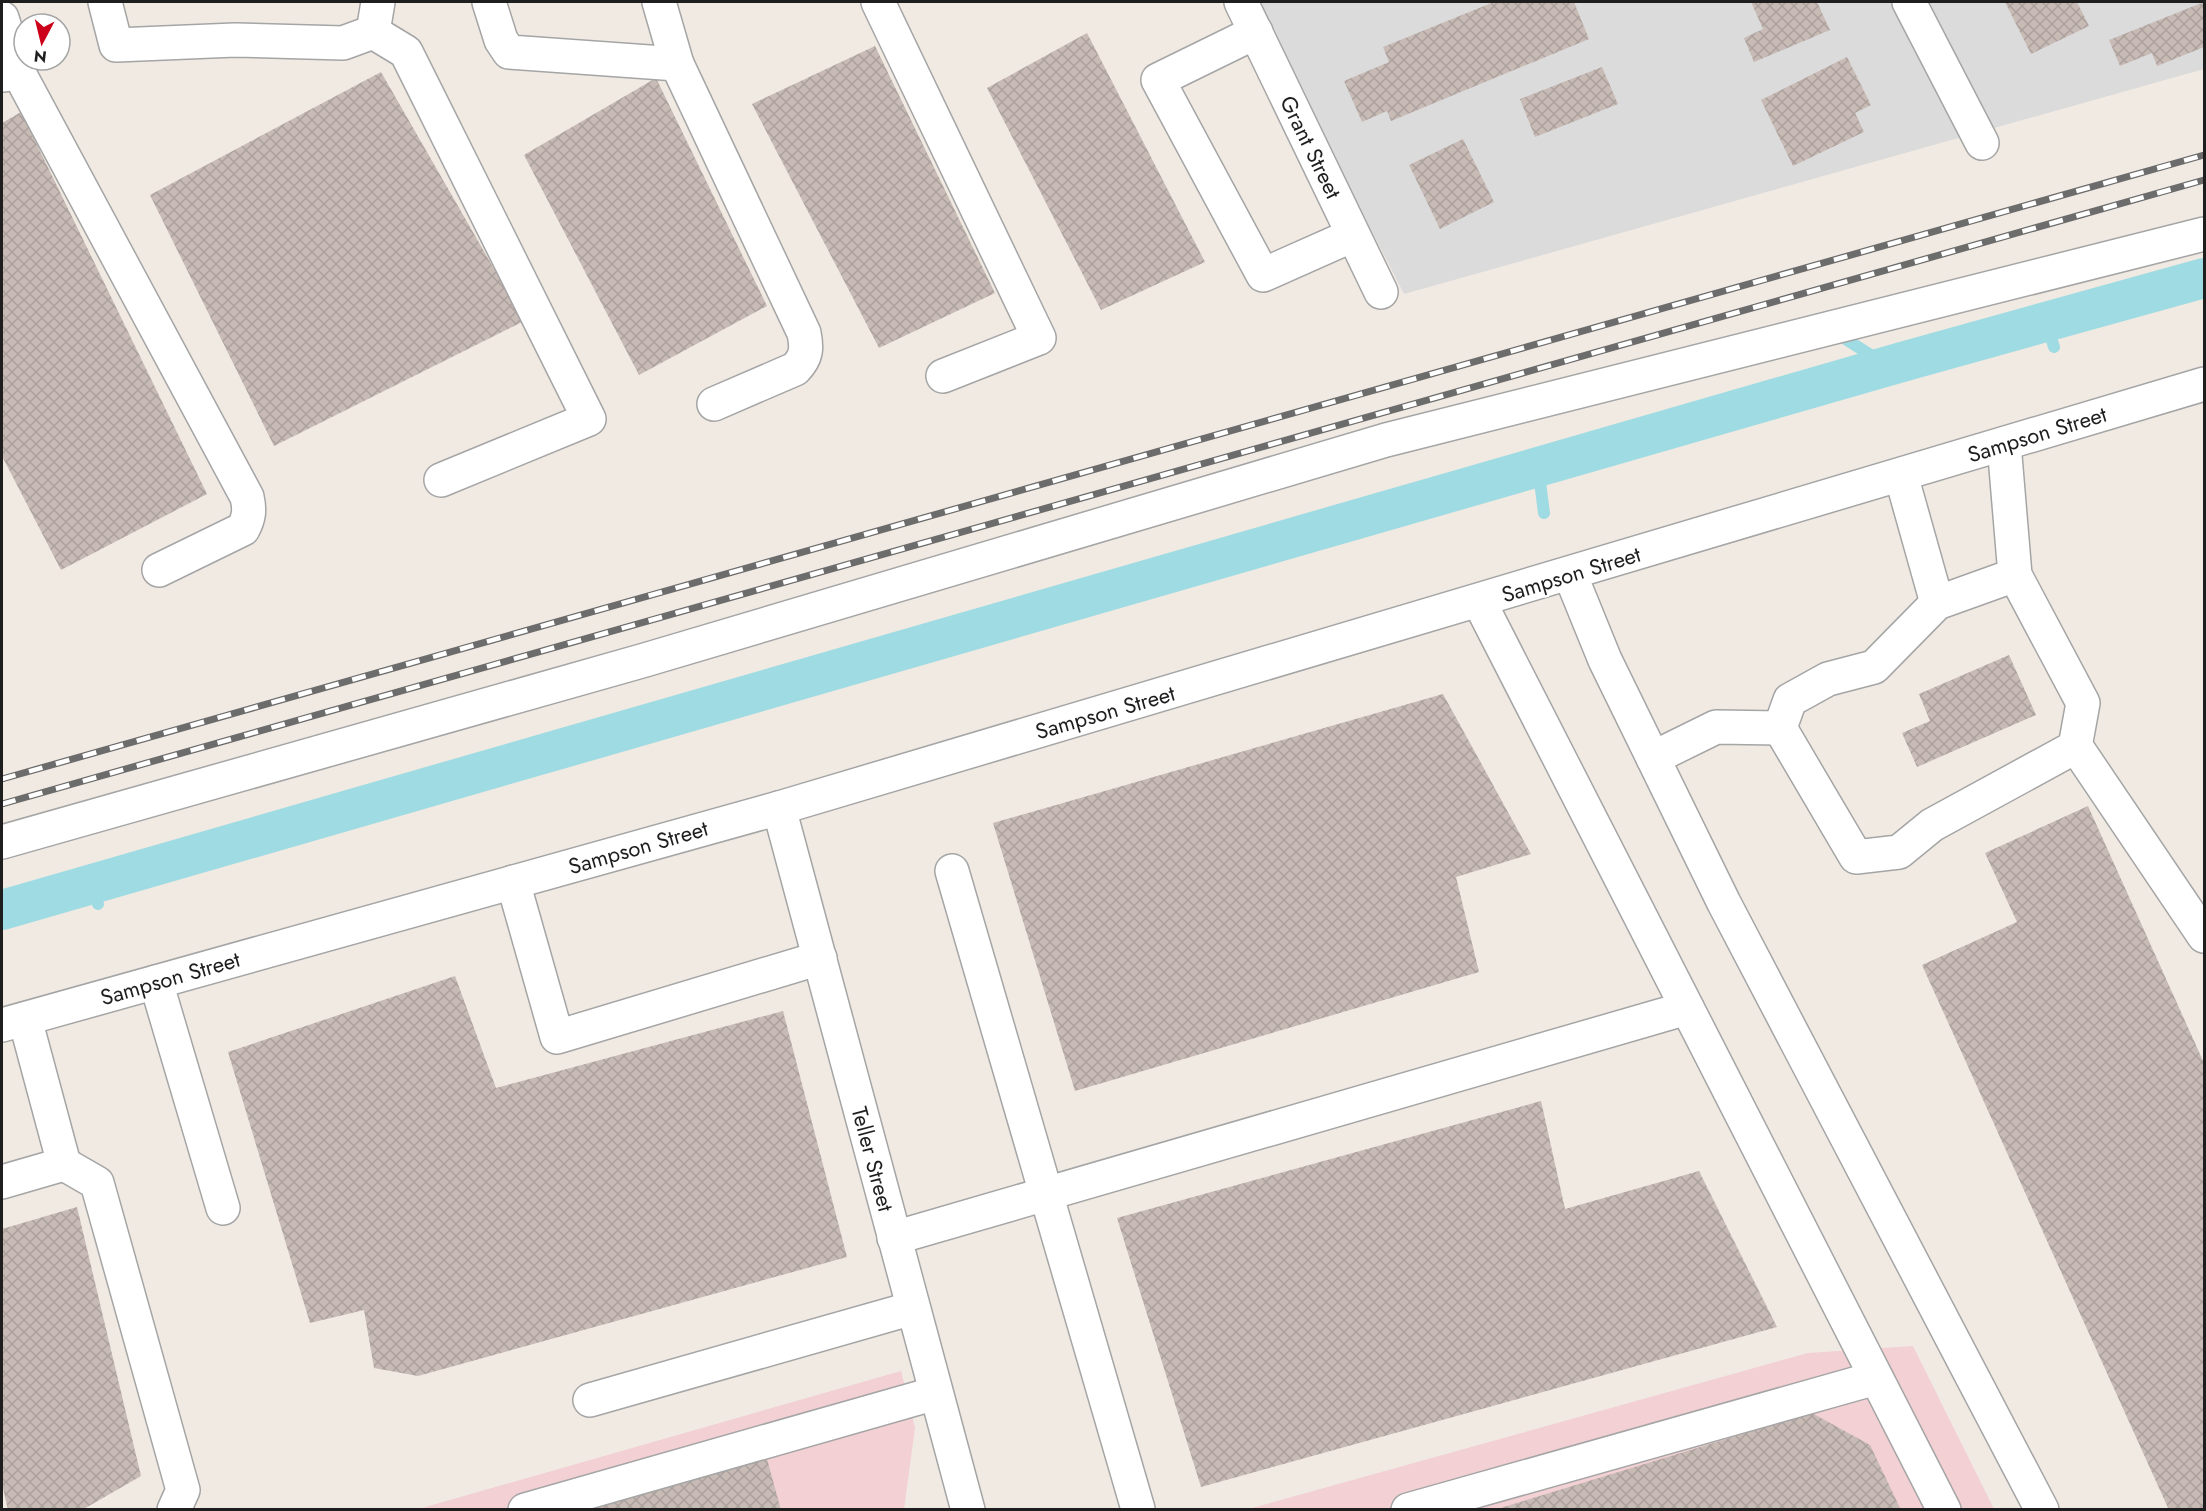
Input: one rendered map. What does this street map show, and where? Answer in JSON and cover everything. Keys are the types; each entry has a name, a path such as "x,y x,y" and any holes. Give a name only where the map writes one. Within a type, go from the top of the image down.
{"street":[{"path":"105,2 116,45 235,40 344,43 375,16 406,52 589,419 441,480"},
{"path":"489,2 501,40 509,52 677,64"},
{"path":"660,2 677,64 804,333 807,347 803,361 795,369 714,404"},
{"path":"878,2 1039,338 943,376"},
{"name":"Grant Street","path":"1241,2 1380,292"},
{"path":"1909,2 1982,143"},
{"path":"2,18 10,74 247,497 250,508 243,529 159,570"},
{"path":"1256,32 1158,80 1263,275 1353,235"},
{"path":"2,842 645,660 1386,440 2205,234"},
{"name":"Sampson Street","path":"13,1022 779,808 2205,384"},
{"path":"2004,444 2014,575 2083,703 2075,745 2205,936"},
{"path":"1901,475 1937,603"},
{"path":"1570,574 1605,660 1730,913 2042,1509"},
{"path":"1780,728 1790,700 1828,679 1874,667 1937,603 2014,575"},
{"path":"1479,601 1944,1509"},
{"path":"1653,758 1716,727 1780,728"},
{"path":"1780,728 1856,857 1899,852 1932,825 2075,745"},
{"name":"Teller Street","path":"779,808 968,1509"},
{"path":"952,871 1138,1509"},
{"path":"513,882 557,1038 820,958"},
{"path":"156,982 224,1208"},
{"path":"894,1238 1687,1008"},
{"path":"13,1022 64,1164 97,1183 183,1490 174,1509"},
{"path":"2,1182 64,1164"},
{"path":"590,1400 913,1308"},
{"path":"1408,1509 1876,1378"},
{"path":"525,1509 936,1393"}],"shaded area":[{"path":"1255,2 2204,2 2204,69 1404,294"},
{"path":"1913,1346 1994,1509 1245,1510 1808,1353"},
{"path":"901,1371 915,1428 904,1509 415,1510"}],"building":[{"path":"1494,2 1574,2 1589,39 1391,121 1387,111 1362,122 1344,81 1389,62 1383,47"},
{"path":"1751,2 1817,2 1830,30 1754,62 1744,38 1763,29"},
{"path":"2005,2 2077,2 2089,26 2031,54"},
{"path":"2204,2 2204,47 2157,66 2152,53 2120,66 2109,40"},
{"path":"1087,33 1205,262 1101,310 987,88"},
{"path":"875,46 995,293 879,348 752,104"},
{"path":"1847,57 1871,105 1855,113 1864,132 1793,166 1761,100"},
{"path":"1602,67 1618,104 1535,137 1520,99"},
{"path":"381,72 524,321 274,446 150,195"},
{"path":"656,78 767,306 639,375 524,155"},
{"path":"21,112 207,494 61,570 2,456 2,123"},
{"path":"1463,139 1494,202 1440,229 1409,165"},
{"path":"2009,655 2036,715 1917,767 1902,733 1930,721 1919,694"},
{"path":"1443,694 1531,854 1456,877 1479,972 1075,1091 993,823"},
{"path":"2088,806 2204,1063 2204,1510 2169,1510 1922,965 2017,922 1985,853"},
{"path":"455,976 496,1088 783,1011 847,1257 418,1376 374,1368 364,1310 310,1323 228,1052"},
{"path":"1541,1101 1565,1209 1699,1171 1777,1327 1201,1487 1117,1218"},
{"path":"77,1207 141,1476 82,1510 8,1510 2,1484 2,1229"},
{"path":"1812,1413 1870,1445 1901,1510 1494,1510"},
{"path":"767,1459 781,1510 571,1510 571,1509"}],"waterway":[{"path":"2,910 1902,362 2204,278"},
{"path":"2046,322 2054,347"},
{"path":"1836,333 1888,366"},
{"path":"1538,466 1544,513"},
{"path":"92,884 98,904"}],"railway":[{"path":"2,779 2204,155"},
{"path":"2,804 2204,180"}]}
